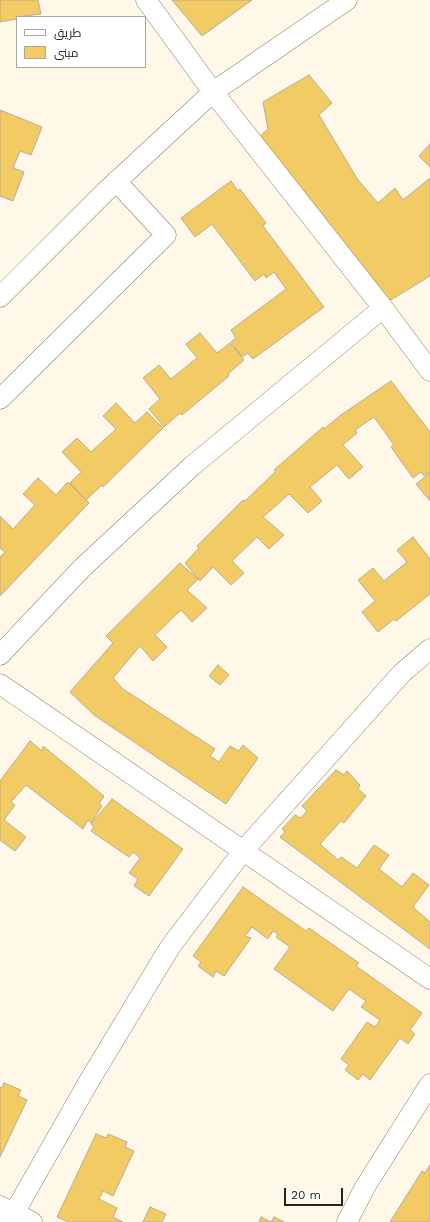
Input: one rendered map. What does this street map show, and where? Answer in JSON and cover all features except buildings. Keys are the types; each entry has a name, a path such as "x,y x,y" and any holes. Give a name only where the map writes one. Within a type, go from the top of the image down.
{"street":[{"path":"146,0 213,92 383,308 430,371"},
{"path":"0,297 116,181 213,92 348,0"},
{"path":"0,398 166,235 116,181"},
{"path":"0,655 82,568 192,466 383,308"},
{"path":"32,1222 7,1214 170,947 243,851 402,674 430,649"},
{"path":"0,684 430,980"},
{"path":"347,1222 365,1187 430,1084"}]}
